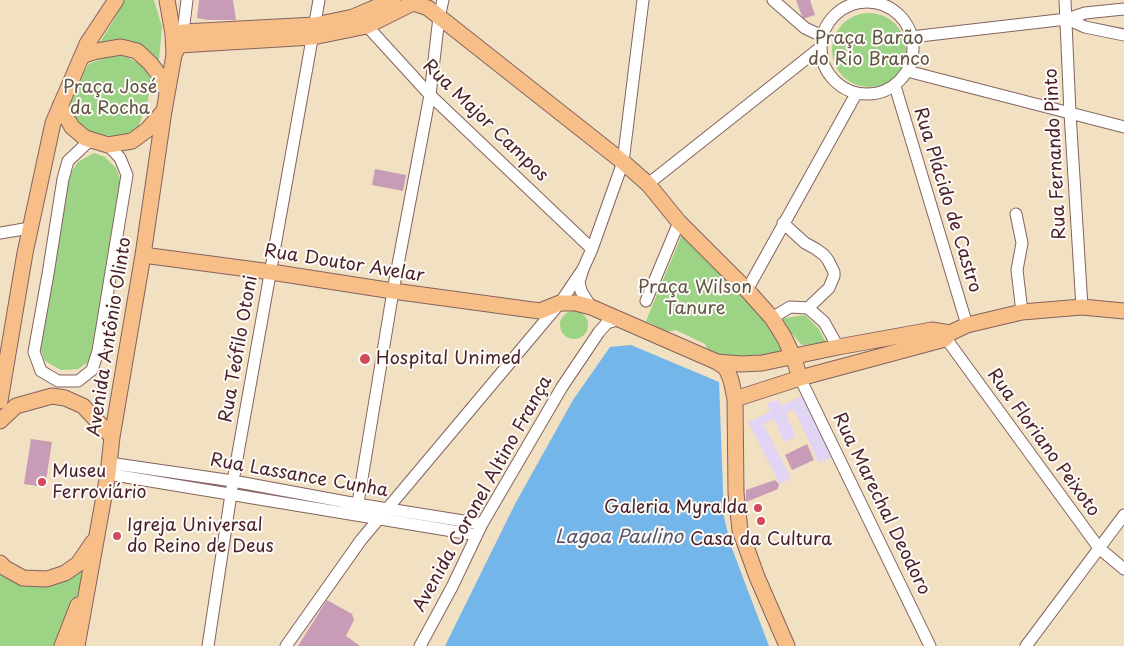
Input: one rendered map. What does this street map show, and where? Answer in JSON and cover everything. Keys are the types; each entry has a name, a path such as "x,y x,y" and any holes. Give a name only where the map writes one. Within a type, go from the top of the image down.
{"main road":[{"path":"0,401 23,262 53,123 87,44 116,0"},
{"path":"167,0 177,41 314,31 363,20 413,3 428,8 623,162 648,184 679,222 747,290 772,318 793,356 800,378"},
{"path":"363,20 393,0"},
{"name":"Avenida Antônio Olinto","path":"77,646 109,469 112,437 177,41"},
{"path":"82,56 121,47 137,51 150,62 160,76 167,95"},
{"path":"60,106 72,127 85,138 102,143 132,141 147,130 164,111"},
{"name":"Rua Doutor Avelar","path":"143,255 540,310 560,303"},
{"path":"560,303 576,303 591,307 717,362 726,368 735,399 736,492 740,530 788,646"},
{"path":"735,399 945,334 967,325 1022,312 1082,307 1124,311"},
{"path":"717,362 762,363 932,330 945,334"},
{"path":"0,421 16,406 58,397 83,406 112,437"},
{"path":"0,563 23,578 47,579 65,573 78,564 97,537"},
{"path":"62,646 91,571"}],"street":[{"name":"Avenida Antônio Olinto","path":"177,41 187,0"},
{"name":"Rua Teófilo Otoni","path":"208,646 233,481 318,0"},
{"path":"357,509 393,291 430,95 439,17 443,0"},
{"path":"591,307 581,291 579,282 623,162 643,0"},
{"path":"773,0 821,41"},
{"name":"Rua Fernando Pinto","path":"1065,0 1082,307"},
{"path":"863,2 884,3 906,24 912,37 913,49 907,71 895,86 880,93 856,94 837,84 828,73 822,60 821,41 827,26 841,5 863,2"},
{"path":"912,37 1067,19 1085,14 1124,9"},
{"path":"1067,19 1085,27 1124,35"},
{"name":"Rua Major Campos","path":"363,20 430,95 592,248"},
{"path":"648,184 821,41"},
{"path":"907,71 1124,127"},
{"name":"Rua Plácido de Castro","path":"895,86 967,325"},
{"path":"747,290 856,94"},
{"path":"87,143 102,143 120,158 127,175 98,352 92,370 58,397 41,371 34,352 63,179 68,161 87,143"},
{"path":"1016,214 1022,243 1017,270 1022,312"},
{"path":"646,301 679,222"},
{"path":"784,223 805,243 824,255 834,272 830,288 808,308"},
{"path":"0,233 30,228"},
{"path":"286,646 361,540 560,303 583,269"},
{"path":"772,318 790,307 808,308 824,322 838,347"},
{"name":"Avenida Coronel Altino França","path":"420,646 452,587 482,524 562,387 599,332 607,323 620,319"},
{"name":"Rua Floriano Peixoto","path":"945,334 1099,548 1124,569"},
{"path":"41,371 58,381 78,381"},
{"name":"Rua Marechal Deodoro","path":"800,378 930,646"},
{"name":"Rua Lassance Cunha","path":"109,469 233,481 357,509 379,519 477,535"},
{"name":"Rua Lassance Cunha","path":"109,469 231,495 357,509 388,509 482,524"},
{"path":"1026,646 1124,515"}],"shaded area":[{"path":"804,395 832,457 819,463 794,409 786,414 796,437 784,442 774,419 763,424 791,478 780,484 748,422 770,412 767,403 778,400 781,406"}],"green space":[{"path":"123,0 154,0 162,27 159,60 148,50 136,43 99,44 115,18"},
{"name":"Praça Barão do Rio Branco","path":"862,13 876,13 890,19 900,29 906,43 904,64 890,81 876,87 862,87 848,81 838,71 832,57 832,43 838,29 848,19"},
{"name":"Praça José da Rocha","path":"123,55 142,65 151,79 148,100 138,128 123,138 87,132 76,125 70,112 71,99 78,81 89,64 106,57"},
{"path":"94,153 105,157 116,168 122,184 91,360 78,369 61,370 45,361 38,343 70,174 78,162"},
{"name":"Praça Wilson Tanure","path":"683,232 753,307 773,331 785,354 760,360 730,358 709,352 705,344 676,330 667,332 646,321"},
{"path":"574,311 584,315 588,325 584,335 574,339 564,335 560,325 564,315"},
{"path":"805,315 818,328 827,344 802,345 779,319"},
{"path":"91,549 86,573 59,646 0,646 0,564 46,581"}],"water":[{"name":"Lagoa Paulino","path":"631,345 719,382 724,517 731,546 769,646 445,646 515,504 573,400 610,347"}],"building":[{"path":"199,0 233,0 236,20 197,18"},
{"path":"796,0 810,0 815,15 803,19"},
{"path":"375,169 406,175 403,191 372,185"},
{"path":"31,439 52,442 45,487 24,484"},
{"path":"807,444 814,460 792,470 785,455"},
{"path":"775,480 779,484 778,489 746,502 746,490"},
{"path":"327,600 352,614 354,620 346,636 360,646 298,646"}],"place":[{"name":"Hospital Unimed","path":"365,359"},
{"name":"Museu Ferroviário","path":"42,482"},
{"name":"Galeria Myralda","path":"758,508"},
{"name":"Casa da Cultura","path":"761,521"},
{"name":"Igreja Universal do Reino de Deus","path":"117,536"}]}
